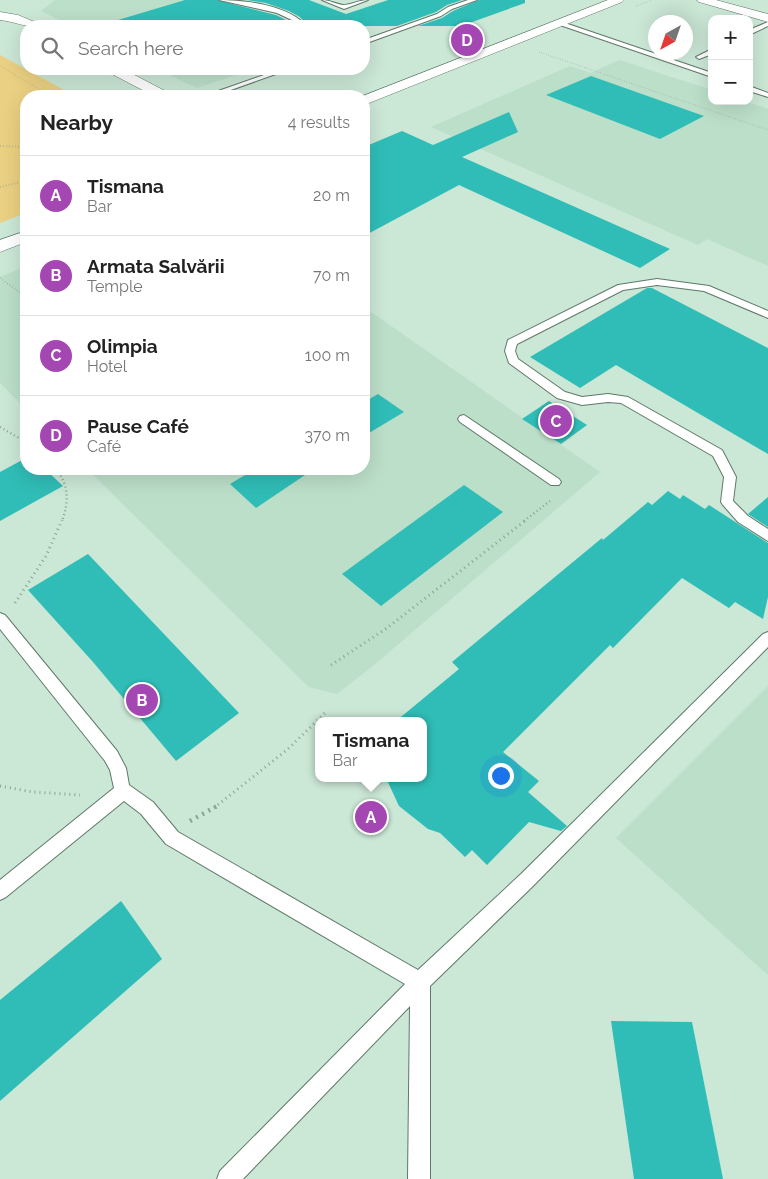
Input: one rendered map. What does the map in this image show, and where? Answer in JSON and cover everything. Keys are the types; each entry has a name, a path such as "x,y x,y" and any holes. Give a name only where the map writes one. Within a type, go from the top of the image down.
{"main road":[{"path":"370,99 618,0"},
{"path":"703,0 768,18"},
{"path":"0,16 20,21"},
{"path":"124,75 153,90"},
{"path":"0,247 20,239"}],"lane":[{"path":"222,0 256,4 299,20"},
{"path":"326,0 344,7 365,0"},
{"path":"370,40 474,0"},
{"path":"559,23 708,74"},
{"path":"753,31 768,24"},
{"path":"699,57 708,53"},
{"path":"226,90 269,75"},
{"path":"753,89 768,95"},
{"path":"768,315 706,288 657,282 648,283 621,287 512,342 510,352 513,361 561,394 582,401 608,398 624,400 718,453 730,477 727,502 743,519 768,536"},
{"path":"464,419 555,482"},
{"path":"1,619 111,756 118,768 122,789 147,808 172,838 420,982"},
{"path":"228,1179 420,982 528,880 768,638"},
{"path":"0,891 117,797 122,789"},
{"path":"419,1179 420,982"}],"path":[{"path":"532,49 768,130"},
{"path":"0,66 41,90"},
{"path":"0,146 20,147"},
{"path":"0,187 20,182"},
{"path":"0,278 20,293"},
{"path":"0,427 20,439"},
{"path":"1,619 21,595 59,530 67,503 64,478 61,475"},
{"path":"331,665 387,628 550,502"},
{"path":"321,717 326,712"},
{"path":"160,824 175,825 192,820 219,805 288,749 315,723"},
{"path":"0,786 72,796 122,789"}],"shaded area":[{"path":"55,0 212,0 261,20 60,20 41,11"},
{"path":"0,55 20,66 20,75 37,75 64,90 20,90 20,215 0,223"},
{"path":"619,60 708,89 708,105 753,104 768,109 768,266 707,239 698,245 431,127 570,66 591,73"},
{"path":"170,75 236,75 197,88"},
{"path":"20,269 20,403 0,383 0,277"},
{"path":"370,311 600,472 374,665 337,694 309,687 93,475 370,475"},
{"path":"768,686 768,975 616,838"}],"building":[{"path":"185,0 217,0 276,15 286,20 118,20"},
{"path":"247,0 309,0 346,14 388,0 462,0 397,26 370,26 370,20 303,20 289,11 266,3"},
{"path":"479,0 525,0 525,3 461,26 418,26 442,18"},
{"path":"591,76 704,116 660,139 546,95"},
{"path":"509,112 518,132 462,157 670,249 640,268 459,185 370,233 370,144 402,131 433,145"},
{"path":"647,288 652,288 768,348 768,454 616,365 580,388 530,357"},
{"path":"378,394 404,412 370,432 370,399"},
{"path":"549,401 587,425 561,444 522,419"},
{"path":"20,461 20,475 51,475 63,486 0,521 0,472"},
{"path":"245,475 305,475 256,508 230,484"},
{"path":"464,485 503,512 381,606 342,574"},
{"path":"668,491 680,499 683,495 705,509 709,505 768,543 768,597 763,619 735,602 729,608 682,578 613,648 610,645 503,752 539,781 528,792 567,826 561,831 529,822 487,865 472,850 465,857 440,833 428,829 399,806 388,782 427,782 427,717 401,717 459,669 452,662 602,538 603,540 648,502 652,505"},
{"path":"768,497 768,527 748,514"},
{"path":"88,554 239,713 176,761 93,662 28,590"},
{"path":"121,901 162,959 0,1101 0,1000"},
{"path":"611,1021 692,1022 723,1179 634,1179"}],"place":[{"name":"Pause Café","path":"467,40"},
{"name":"Olimpia","path":"556,421"},
{"name":"Armata Salvării","path":"142,700"},
{"name":"Tismana","path":"371,817"}]}
